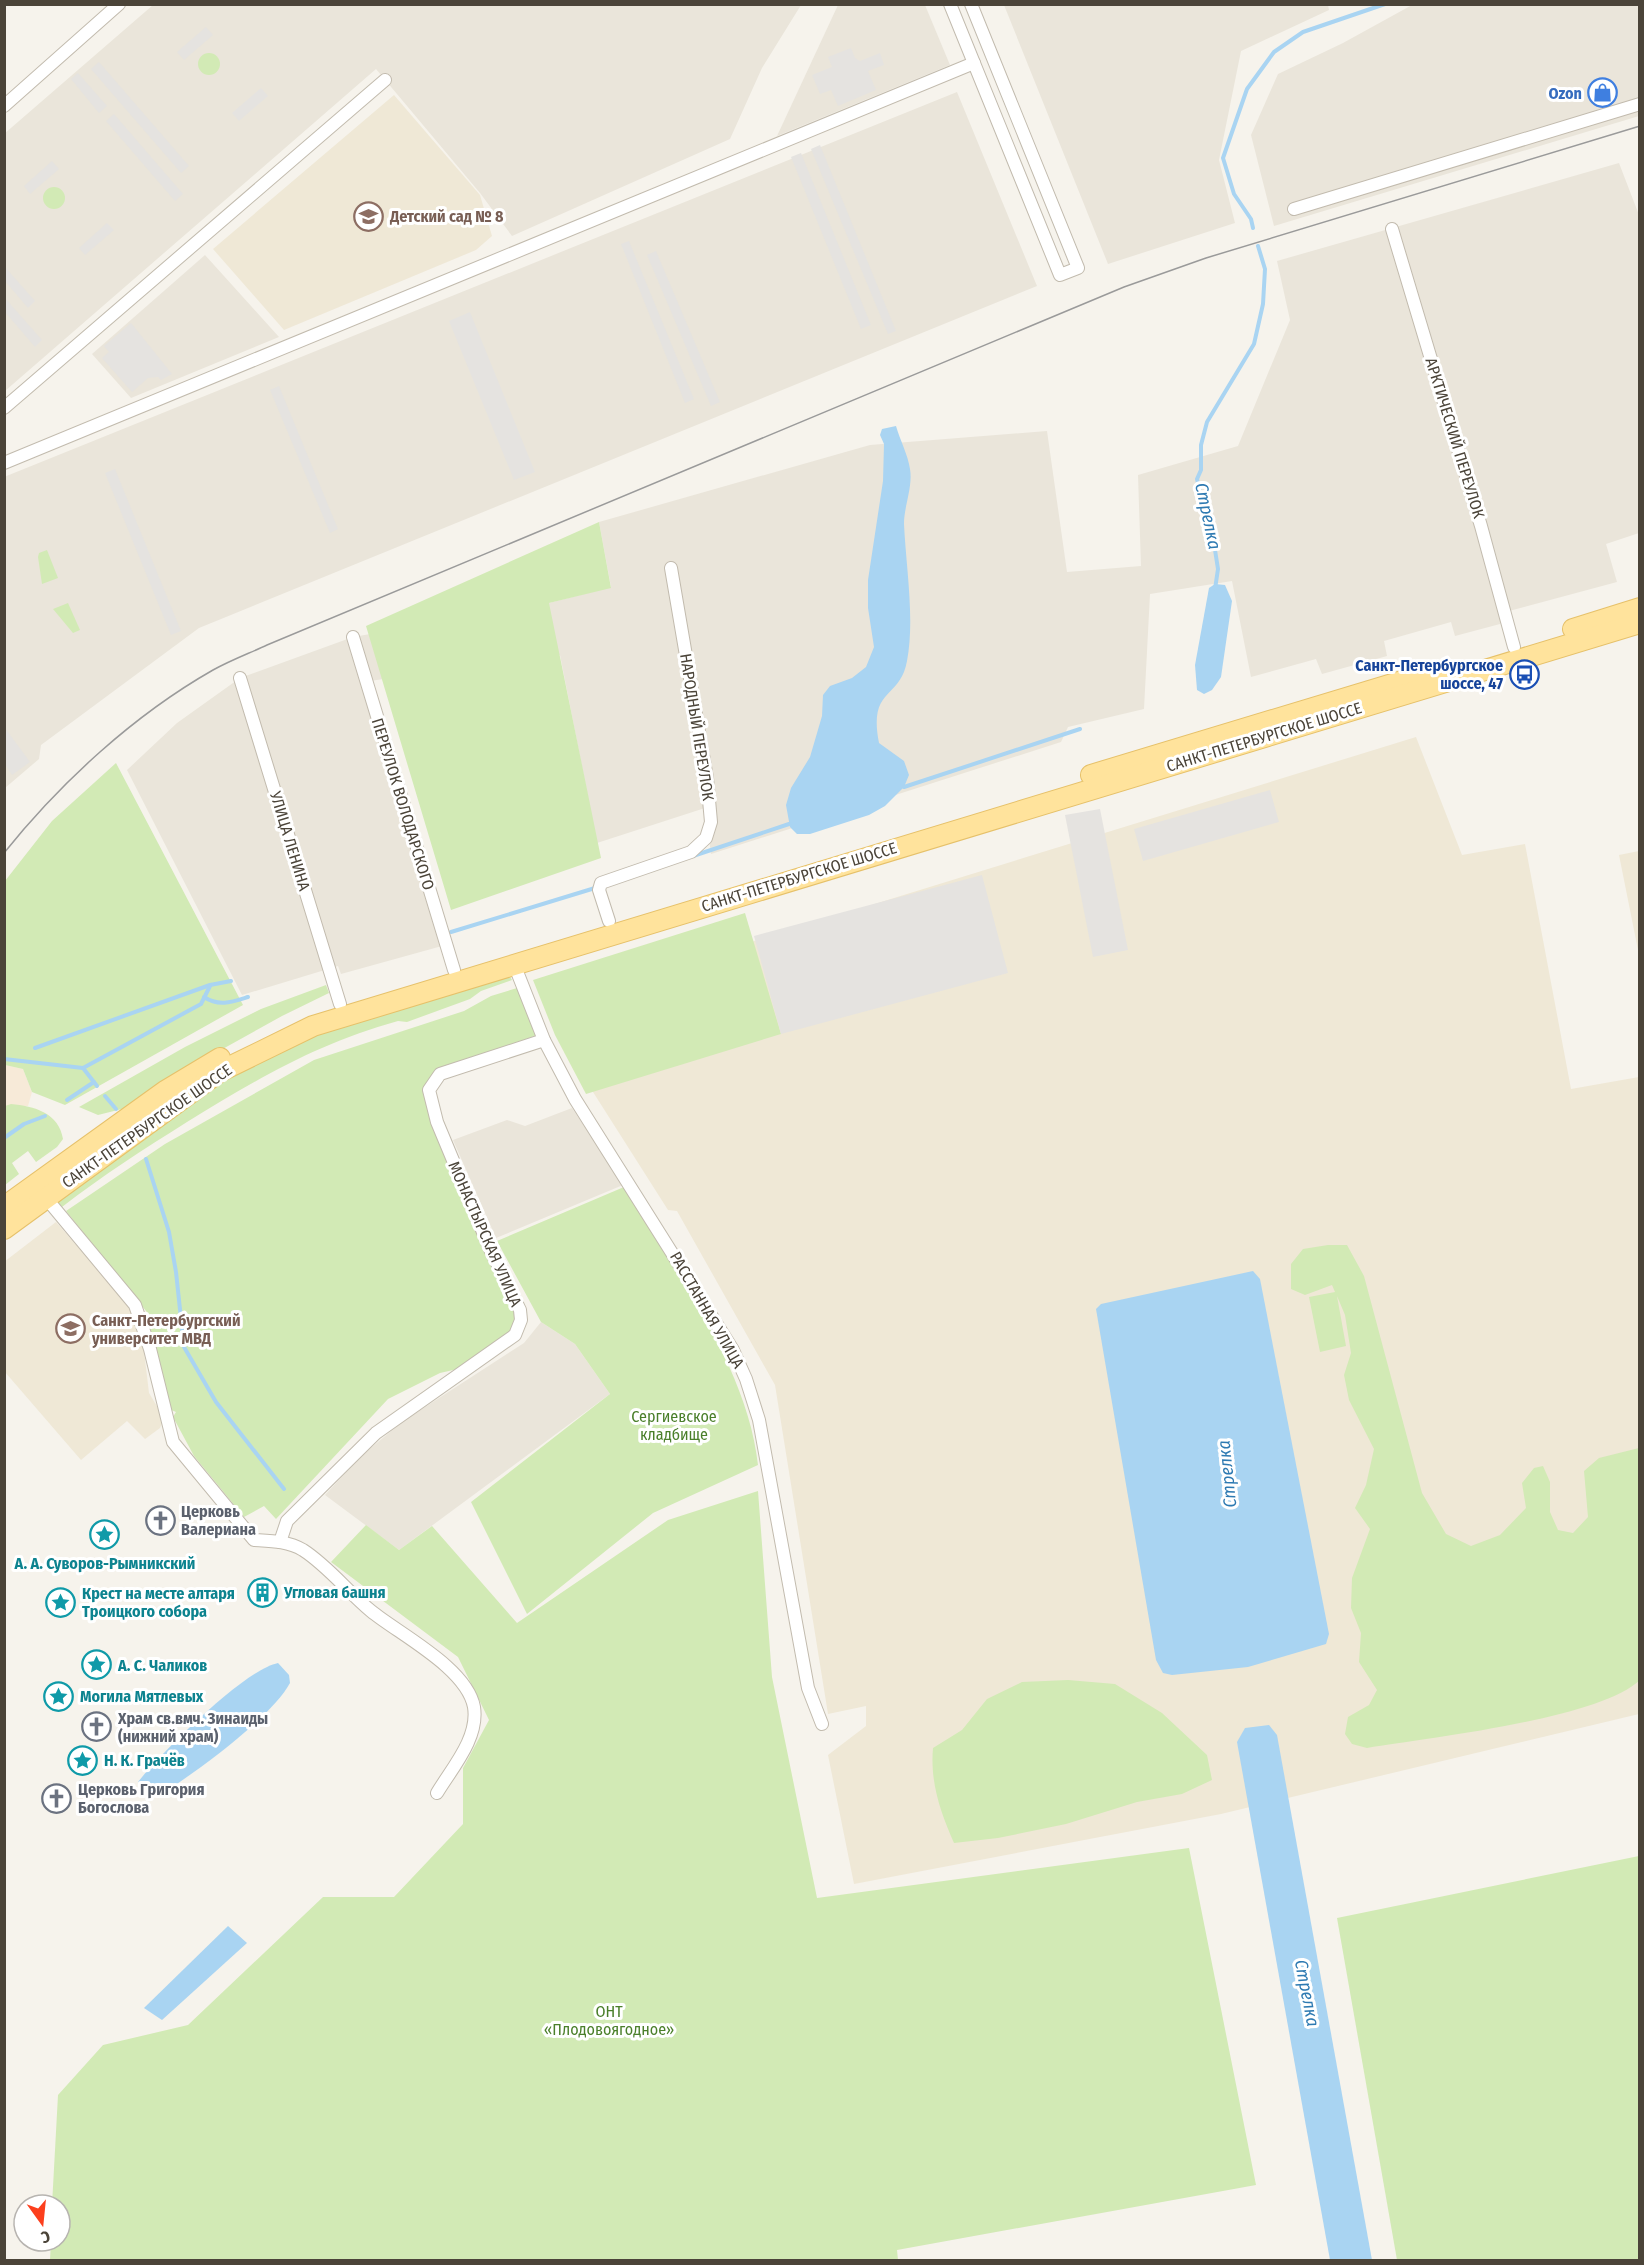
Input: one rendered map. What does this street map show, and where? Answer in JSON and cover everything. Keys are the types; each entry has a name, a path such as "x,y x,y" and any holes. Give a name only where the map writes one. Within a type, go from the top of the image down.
{"main road":[{"name":"САНКТ-ПЕТЕРБУРГСКОЕ ШОССЕ","path":"4,1207 196,1071 280,1026 340,1004 1640,608"},
{"name":"САНКТ-ПЕТЕРБУРГСКОЕ ШОССЕ","path":"4,1229 186,1094 219,1072 289,1036 343,1016 1640,623"}],"street":[{"path":"4,106 119,4"},
{"path":"950,4 1060,275 1078,268 971,4"},
{"path":"4,464 974,63"},
{"path":"4,408 197,239 385,80"},
{"path":"1294,209 1640,104"},
{"name":"АРКТИЧЕСКИЙ ПЕРЕУЛОК","path":"1392,229 1481,526 1514,647"},
{"name":"НАРОДНЫЙ ПЕРЕУЛОК","path":"609,921 599,890 601,883 691,852 706,838 711,822 706,778 671,568"},
{"name":"ПЕРЕУЛОК ВОЛОДАРСКОГО","path":"353,637 454,970"},
{"name":"УЛИЦА ЛЕНИНА","path":"240,678 340,1004"},
{"name":"РАССТАННАЯ УЛИЦА","path":"514,964 544,1040 574,1099 733,1350 746,1379 765,1449 804,1670 822,1724"},
{"name":"МОНАСТЫРСКАЯ УЛИЦА","path":"280,1542 287,1521 376,1433 507,1341 519,1328 521,1320 517,1303 490,1249 437,1122 429,1090 440,1074 544,1040"},
{"path":"46,1198 135,1305 150,1349 173,1442 254,1540 280,1542 304,1551 372,1612 428,1649 464,1688 474,1705 474,1727 466,1746 437,1793"}],"shaded area":[{"path":"153,5 801,5 762,68 730,139 512,236 480,193 376,69 5,391 4,134"},
{"path":"838,5 925,5 950,65 777,136"},
{"path":"1004,5 1328,5 1329,10 1241,51 1219,160 1235,223 1108,264"},
{"path":"1412,5 1639,5 1639,116 1274,226 1251,135 1278,74 1343,43"},
{"path":"206,27 213,35 184,60 177,52"},
{"path":"851,48 855,58 860,61 880,53 884,65 868,71 876,90 838,106 831,90 820,94 812,75 832,67 828,57"},
{"path":"99,62 189,166 181,173 91,69"},
{"path":"78,73 107,106 99,113 71,79"},
{"path":"261,88 268,96 239,121 232,113"},
{"path":"957,92 1037,286 199,628 41,745 39,759 5,788 4,477"},
{"name":"Детский сад № 8","path":"394,95 480,195 492,236 476,250 284,330 213,249"},
{"path":"114,114 183,194 175,201 106,121"},
{"path":"820,145 896,331 888,334 811,149"},
{"path":"801,153 871,325 861,329 791,157"},
{"path":"52,161 59,169 30,194 24,186"},
{"path":"1619,163 1639,215 1639,533 1606,544 1617,582 1509,611 1500,624 1455,636 1451,622 1384,641 1387,656 1322,674 1316,659 1251,677 1232,581 1150,594 1144,709 1068,727 1061,742 711,854 705,808 597,843 560,655 362,682 442,946 341,974 338,966 242,995 127,770 177,723 240,678 353,637 549,603 611,587 599,522 870,445 1047,431 1067,572 1141,566 1138,475 1238,446 1290,320 1277,261"},
{"path":"107,223 114,230 85,255 79,248"},
{"path":"629,241 694,399 685,403 621,244"},
{"path":"656,251 720,402 711,406 647,255"},
{"path":"205,255 279,337 131,398 92,354"},
{"path":"4,266 35,301 28,308 5,281"},
{"path":"4,297 42,340 35,347 5,312"},
{"path":"470,312 535,472 514,480 449,321"},
{"path":"131,323 172,374 161,380 158,377 148,378 132,392 102,358 109,352 104,346"},
{"path":"279,386 338,529 330,533 270,390"},
{"path":"115,469 181,631 171,635 105,473"},
{"path":"5,728 30,762 12,775 5,764"},
{"path":"1416,737 1462,855 1525,844 1571,1089 1639,1077 1639,1714 1221,1814 854,1884 828,1755 866,1726 866,1706 828,1714 775,1385 677,1211 668,1210 593,1092 550,1004"},
{"path":"1270,790 1279,822 1143,861 1134,829"},
{"path":"1100,809 1128,950 1093,957 1065,815"},
{"path":"1640,851 1639,955 1619,855"},
{"path":"982,875 1008,973 781,1034 754,936"},
{"path":"5,1065 23,1069 32,1092 28,1106 5,1106"},
{"path":"572,1108 623,1185 496,1238 453,1140 507,1120 525,1126"},
{"name":"Санкт-Петербургский университет МВД","path":"56,1222 130,1307 144,1351 149,1393 164,1418 160,1428 145,1439 127,1421 81,1460 5,1372 4,1262"},
{"path":"541,1322 575,1344 610,1394 399,1550 325,1495 360,1457 402,1422 524,1343"}],"green space":[{"path":"209,53 217,56 220,64 217,72 209,75 201,72 198,64 201,56"},
{"path":"54,187 62,190 65,198 62,206 54,209 46,206 43,198 46,190"},
{"path":"599,522 611,588 549,603 601,858 451,910 366,626"},
{"path":"47,550 58,578 42,584 38,557 39,553"},
{"path":"68,603 80,630 73,633 53,609"},
{"path":"116,763 243,1005 65,1105 32,1092 23,1069 5,1065 5,881 52,821"},
{"path":"745,913 781,1034 586,1094 555,1035 533,980"},
{"path":"509,975 512,980 481,991 470,999 407,1022 398,1021 368,1030 314,1051 239,1091 171,1132 62,1207 55,1199 192,1097 306,1037"},
{"path":"326,985 329,993 282,1016 192,1066 130,1107 98,1115 79,1107 185,1047 261,1009"},
{"path":"517,988 537,1035 438,1071 432,1076 423,1094 467,1207 513,1307 515,1320 511,1332 462,1368 440,1373 388,1399 276,1519 264,1506 244,1517 194,1456 173,1417 176,1412 169,1409 148,1319 150,1316 66,1211 165,1144 314,1060 464,1011 491,996"},
{"path":"11,1104 44,1112 61,1130 63,1139 57,1147 36,1162 28,1151 12,1163 19,1174 5,1185 5,1106"},
{"name":"Сергиевское кладбище","path":"624,1187 686,1285 724,1356 740,1392 751,1429 758,1465 653,1513 527,1614 471,1502 610,1394 575,1344 541,1322 497,1241"},
{"path":"1347,1245 1364,1276 1422,1493 1446,1534 1471,1546 1500,1535 1526,1508 1522,1483 1534,1468 1543,1466 1550,1482 1550,1512 1558,1530 1573,1533 1588,1517 1584,1471 1599,1458 1639,1448 1640,1680 1619,1694 1589,1706 1552,1716 1511,1725 1367,1748 1352,1744 1345,1734 1348,1717 1369,1705 1377,1690 1359,1662 1361,1633 1351,1608 1352,1578 1370,1529 1355,1508 1366,1485 1374,1449 1349,1400 1344,1375 1351,1353 1345,1315 1337,1296 1346,1346 1320,1352 1309,1297 1335,1292 1332,1285 1305,1295 1291,1289 1291,1264 1303,1249"},
{"name":"ОНТ «Плодовоягодное»","path":"758,1491 772,1677 817,1898 1189,1848 1256,2185 897,2250 898,2260 50,2260 50,2253 72,2253 72,2193 53,2193 58,2095 103,2045 188,2025 323,1897 394,1897 463,1824 463,1768 489,1720 458,1657 331,1562 366,1525 399,1550 432,1526 517,1623 668,1520"},
{"path":"1068,1680 1115,1684 1162,1713 1207,1755 1212,1780 1182,1794 1137,1802 1066,1824 998,1838 954,1843 937,1796 932,1761 933,1748 962,1730 987,1699 1022,1682"},
{"path":"1639,1856 1639,2260 1397,2260 1337,1918"}],"water":[{"path":"896,426 908,458 911,476 904,524 910,611 909,645 903,673 881,703 877,725 879,743 904,761 909,775 904,787 885,806 869,815 810,834 797,834 790,827 786,805 791,788 810,757 822,716 823,695 830,686 852,678 866,667 874,647 868,608 868,580 883,481 884,444 880,435 882,429"},
{"path":"1215,584 1225,585 1232,601 1221,677 1212,690 1204,694 1197,690 1195,665 1209,588"},
{"path":"1253,1271 1260,1279 1329,1634 1326,1644 1248,1667 1172,1675 1163,1673 1156,1660 1096,1309 1101,1304"},
{"path":"278,1663 289,1675 290,1683 266,1712 230,1745 191,1774 158,1796 148,1794 138,1782 165,1752 204,1714 245,1680"},
{"path":"1269,1725 1277,1735 1372,2260 1330,2260 1237,1742 1245,1728"},
{"path":"228,1926 247,1943 162,2020 144,2008"}],"waterway":[{"path":"1253,228 1251,219 1234,194 1223,158 1247,89 1274,52 1303,32 1385,4"},
{"name":"Стрелка","path":"1215,589 1218,569 1209,512 1203,504 1197,479 1201,470 1201,445 1207,422 1254,344 1263,304 1265,269 1258,246"},
{"path":"904,787 1080,729"},
{"path":"693,856 789,824"},
{"path":"451,932 595,888"},
{"path":"35,1048 210,985 231,981"},
{"path":"83,1068 201,1004 210,986"},
{"path":"204,997 220,1003 248,997"},
{"path":"4,1059 83,1068 97,1086"},
{"path":"67,1100 94,1082"},
{"path":"105,1096 116,1109"},
{"path":"4,1138 24,1124 45,1116"},
{"path":"146,1159 169,1232 184,1347 216,1402 284,1489"}],"tram line":[{"path":"4,853 74,776 127,729 213,670 267,645 1124,287 1206,258 1640,126"}],"place":[{"name":"Ozon","path":"1603,93"},
{"name":"Детский сад № 8","path":"369,216"},
{"name":"Санкт-Петербургское шоссе, 47","path":"1524,674"},
{"name":"Санкт-Петербургский университет МВД","path":"71,1329"},
{"name":"Церковь Валериана","path":"160,1520"},
{"name":"А. А. Суворов-Рымникский","path":"105,1535"},
{"name":"Угловая башня","path":"263,1592"},
{"name":"Крест на месте алтаря Троицкого собора","path":"61,1602"},
{"name":"А. С. Чаликов","path":"97,1665"},
{"name":"Могила Мятлевых","path":"59,1696"},
{"name":"Храм св.вмч. Зинаиды (нижний храм)","path":"97,1727"},
{"name":"Н. К. Грачёв","path":"83,1760"},
{"name":"Церковь Григория Богослова","path":"57,1798"}]}
